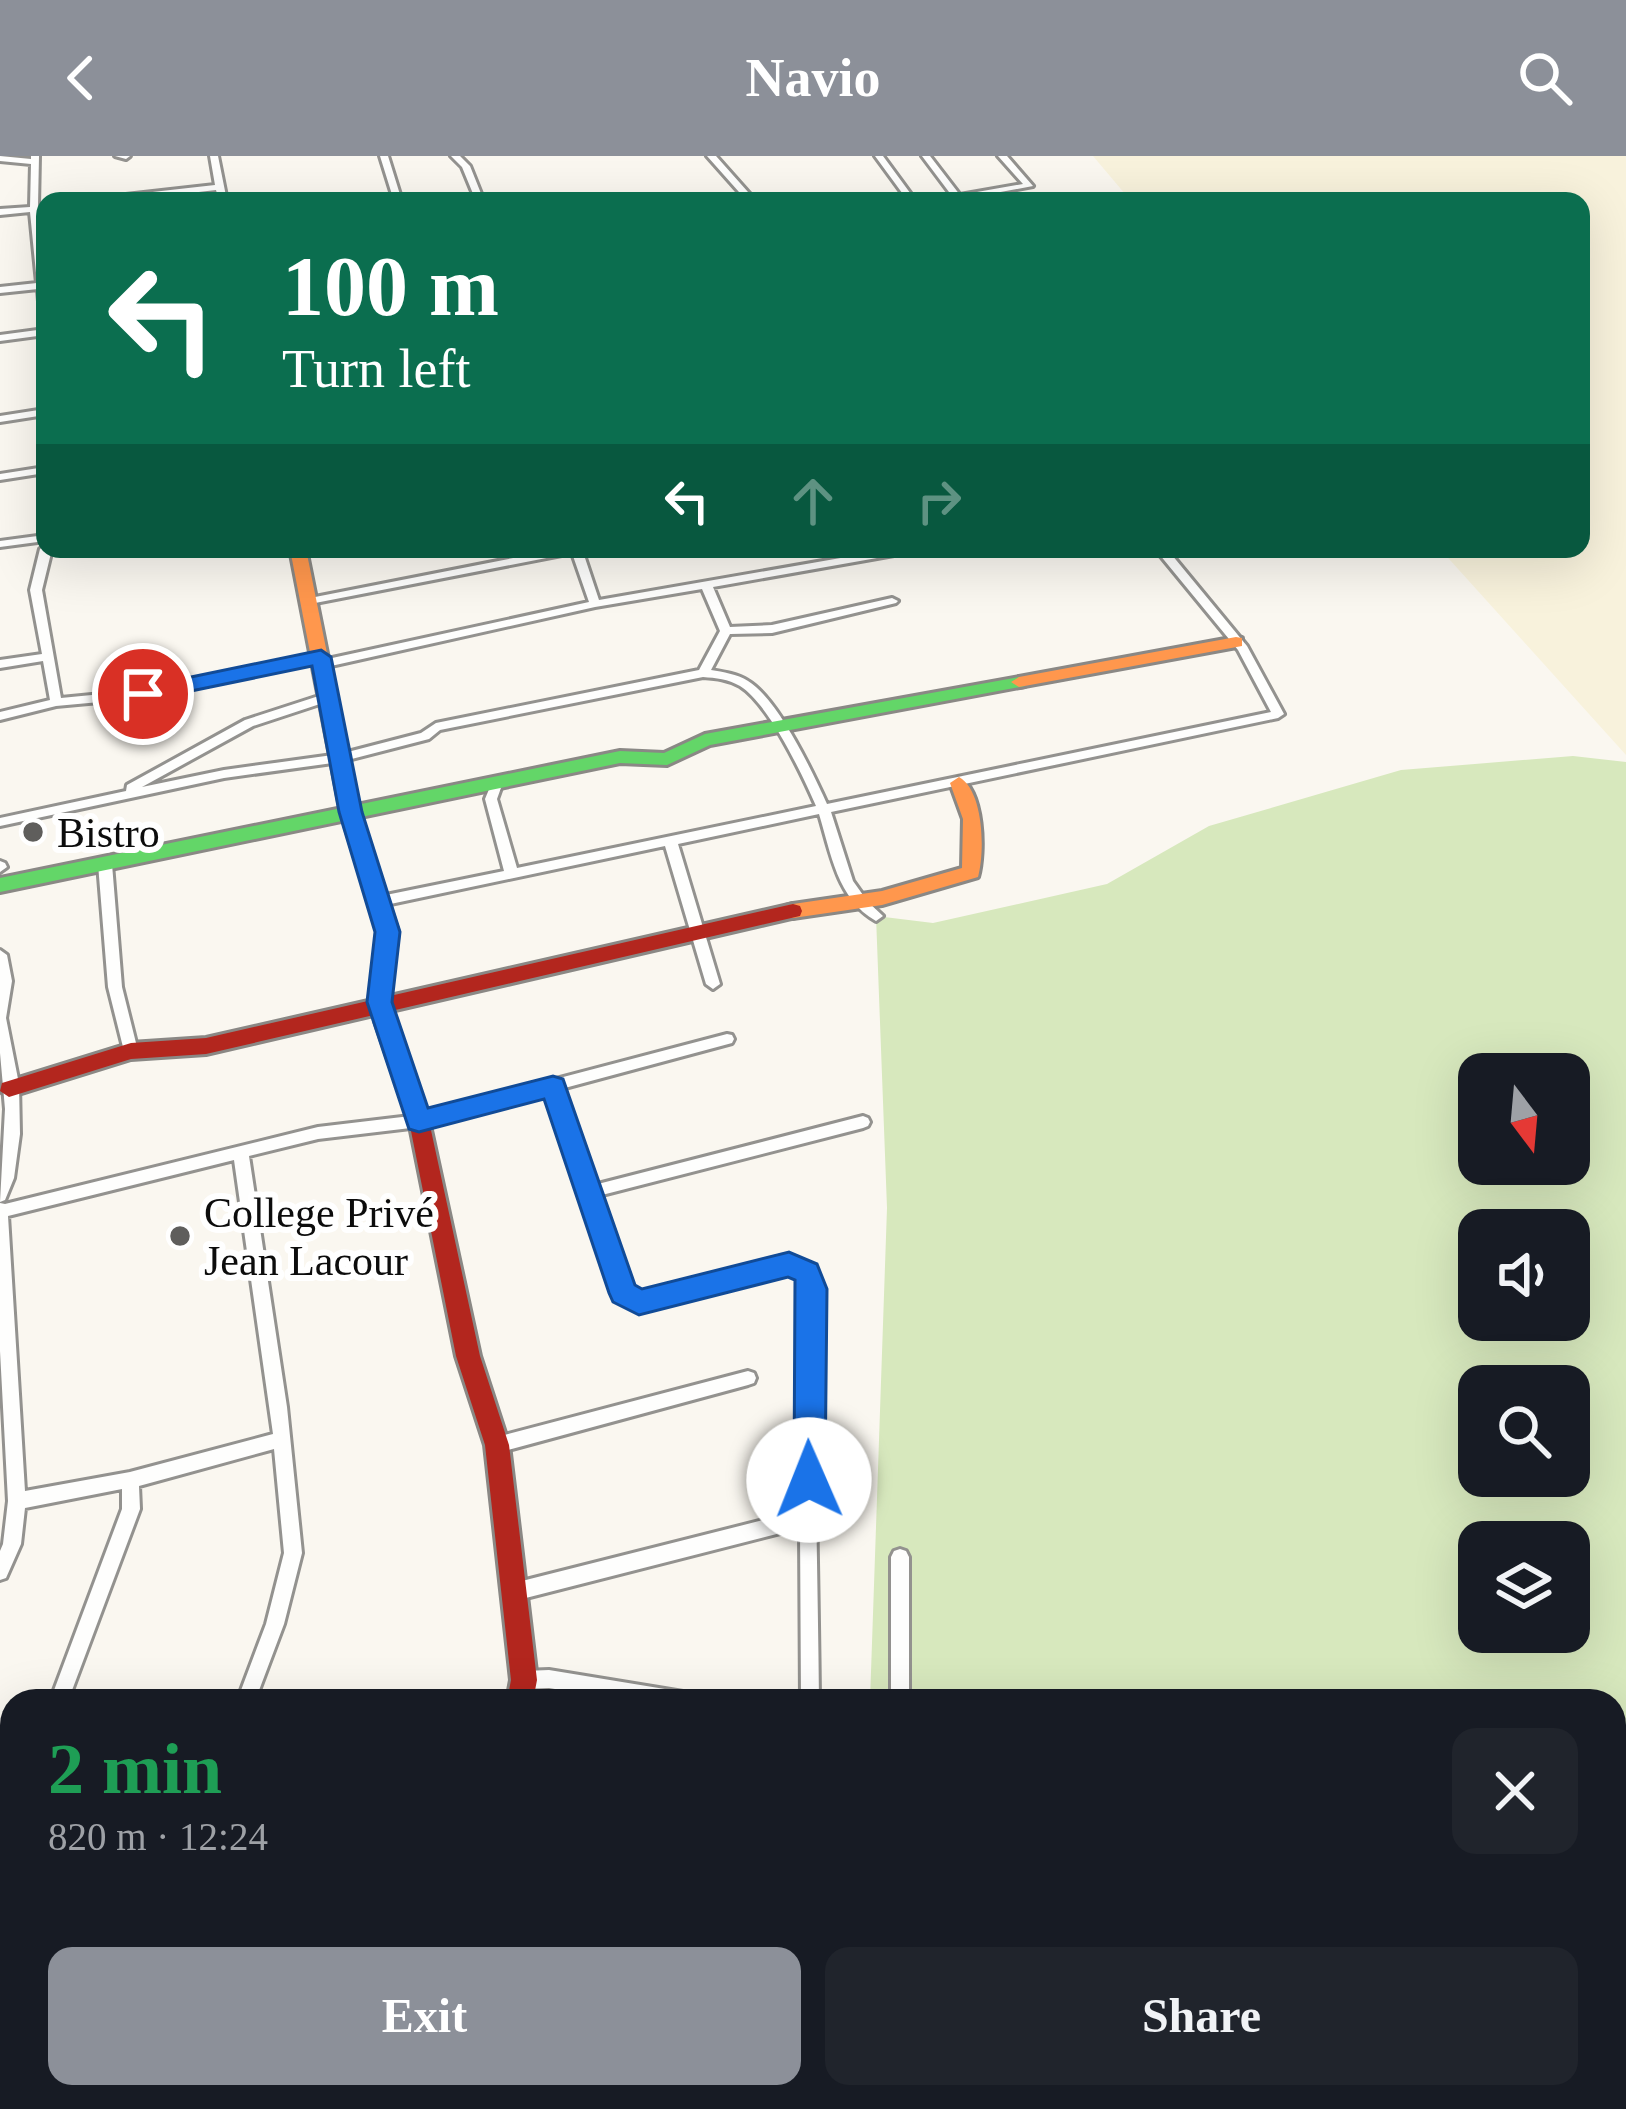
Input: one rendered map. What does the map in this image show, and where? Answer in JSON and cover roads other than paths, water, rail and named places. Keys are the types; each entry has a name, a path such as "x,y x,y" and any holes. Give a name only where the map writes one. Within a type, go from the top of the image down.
{"street":[{"path":"214,156 219,192"},
{"path":"384,156 395,192"},
{"path":"712,156 744,192"},
{"path":"879,156 905,192"},
{"path":"926,156 953,192"},
{"path":"1000,192 1030,186 1002,156"},
{"path":"459,157 475,192"},
{"path":"0,158 35,159 38,192"},
{"path":"175,192 217,187"},
{"path":"0,212 36,208"},
{"path":"0,290 36,286"},
{"path":"0,338 36,333"},
{"path":"0,419 36,413"},
{"path":"0,477 36,471"},
{"path":"0,544 36,539"},
{"path":"44,558 36,590 56,702"},
{"path":"300,558 350,812 388,932 380,1002 419,1121 468,1356 497,1445 522,1689"},
{"path":"310,601 530,558"},
{"path":"579,558 596,604"},
{"path":"0,716 56,702 143,694 596,604 863,558"},
{"path":"381,901 1278,714 1236,643 1168,558"},
{"path":"707,587 726,631"},
{"path":"726,631 772,629 892,601"},
{"path":"703,673 726,631"},
{"path":"0,885 620,757 667,759 705,740 1236,643"},
{"path":"0,664 46,657"},
{"path":"0,822 102,799 340,758 425,736 436,727 703,673 733,677 755,692 824,811 839,869 855,900 876,916"},
{"path":"102,799 137,786 249,723 328,697"},
{"path":"9,1089 131,1051 206,1046 380,1002 971,872 972,818 958,783"},
{"path":"496,785 491,799 512,875"},
{"path":"0,831 25,816"},
{"path":"671,843 713,984"},
{"path":"105,865 115,987 131,1051"},
{"path":"0,955 5,981 0,1018 12,1161 0,1196"},
{"path":"0,1572 12,1544 17,1501 0,1211 318,1133 419,1121 727,1039"},
{"path":"553,1086 623,1293 639,1303 789,1264 807,1272 812,1289 807,1372 809,1689"},
{"path":"590,1192 862,1122"},
{"path":"241,1155 279,1407 278,1440 292,1553 275,1624 251,1689"},
{"path":"497,1445 748,1378"},
{"path":"17,1501 130,1480 278,1440"},
{"path":"64,1689 131,1509 130,1480"},
{"path":"514,1592 810,1517"},
{"path":"900,1557 900,1689"},
{"path":"524,1689 549,1679 610,1689"}],"place":[{"name":"Bistro","path":"33,832"},
{"name":"College Privé Jean Lacour","path":"180,1236"}]}
